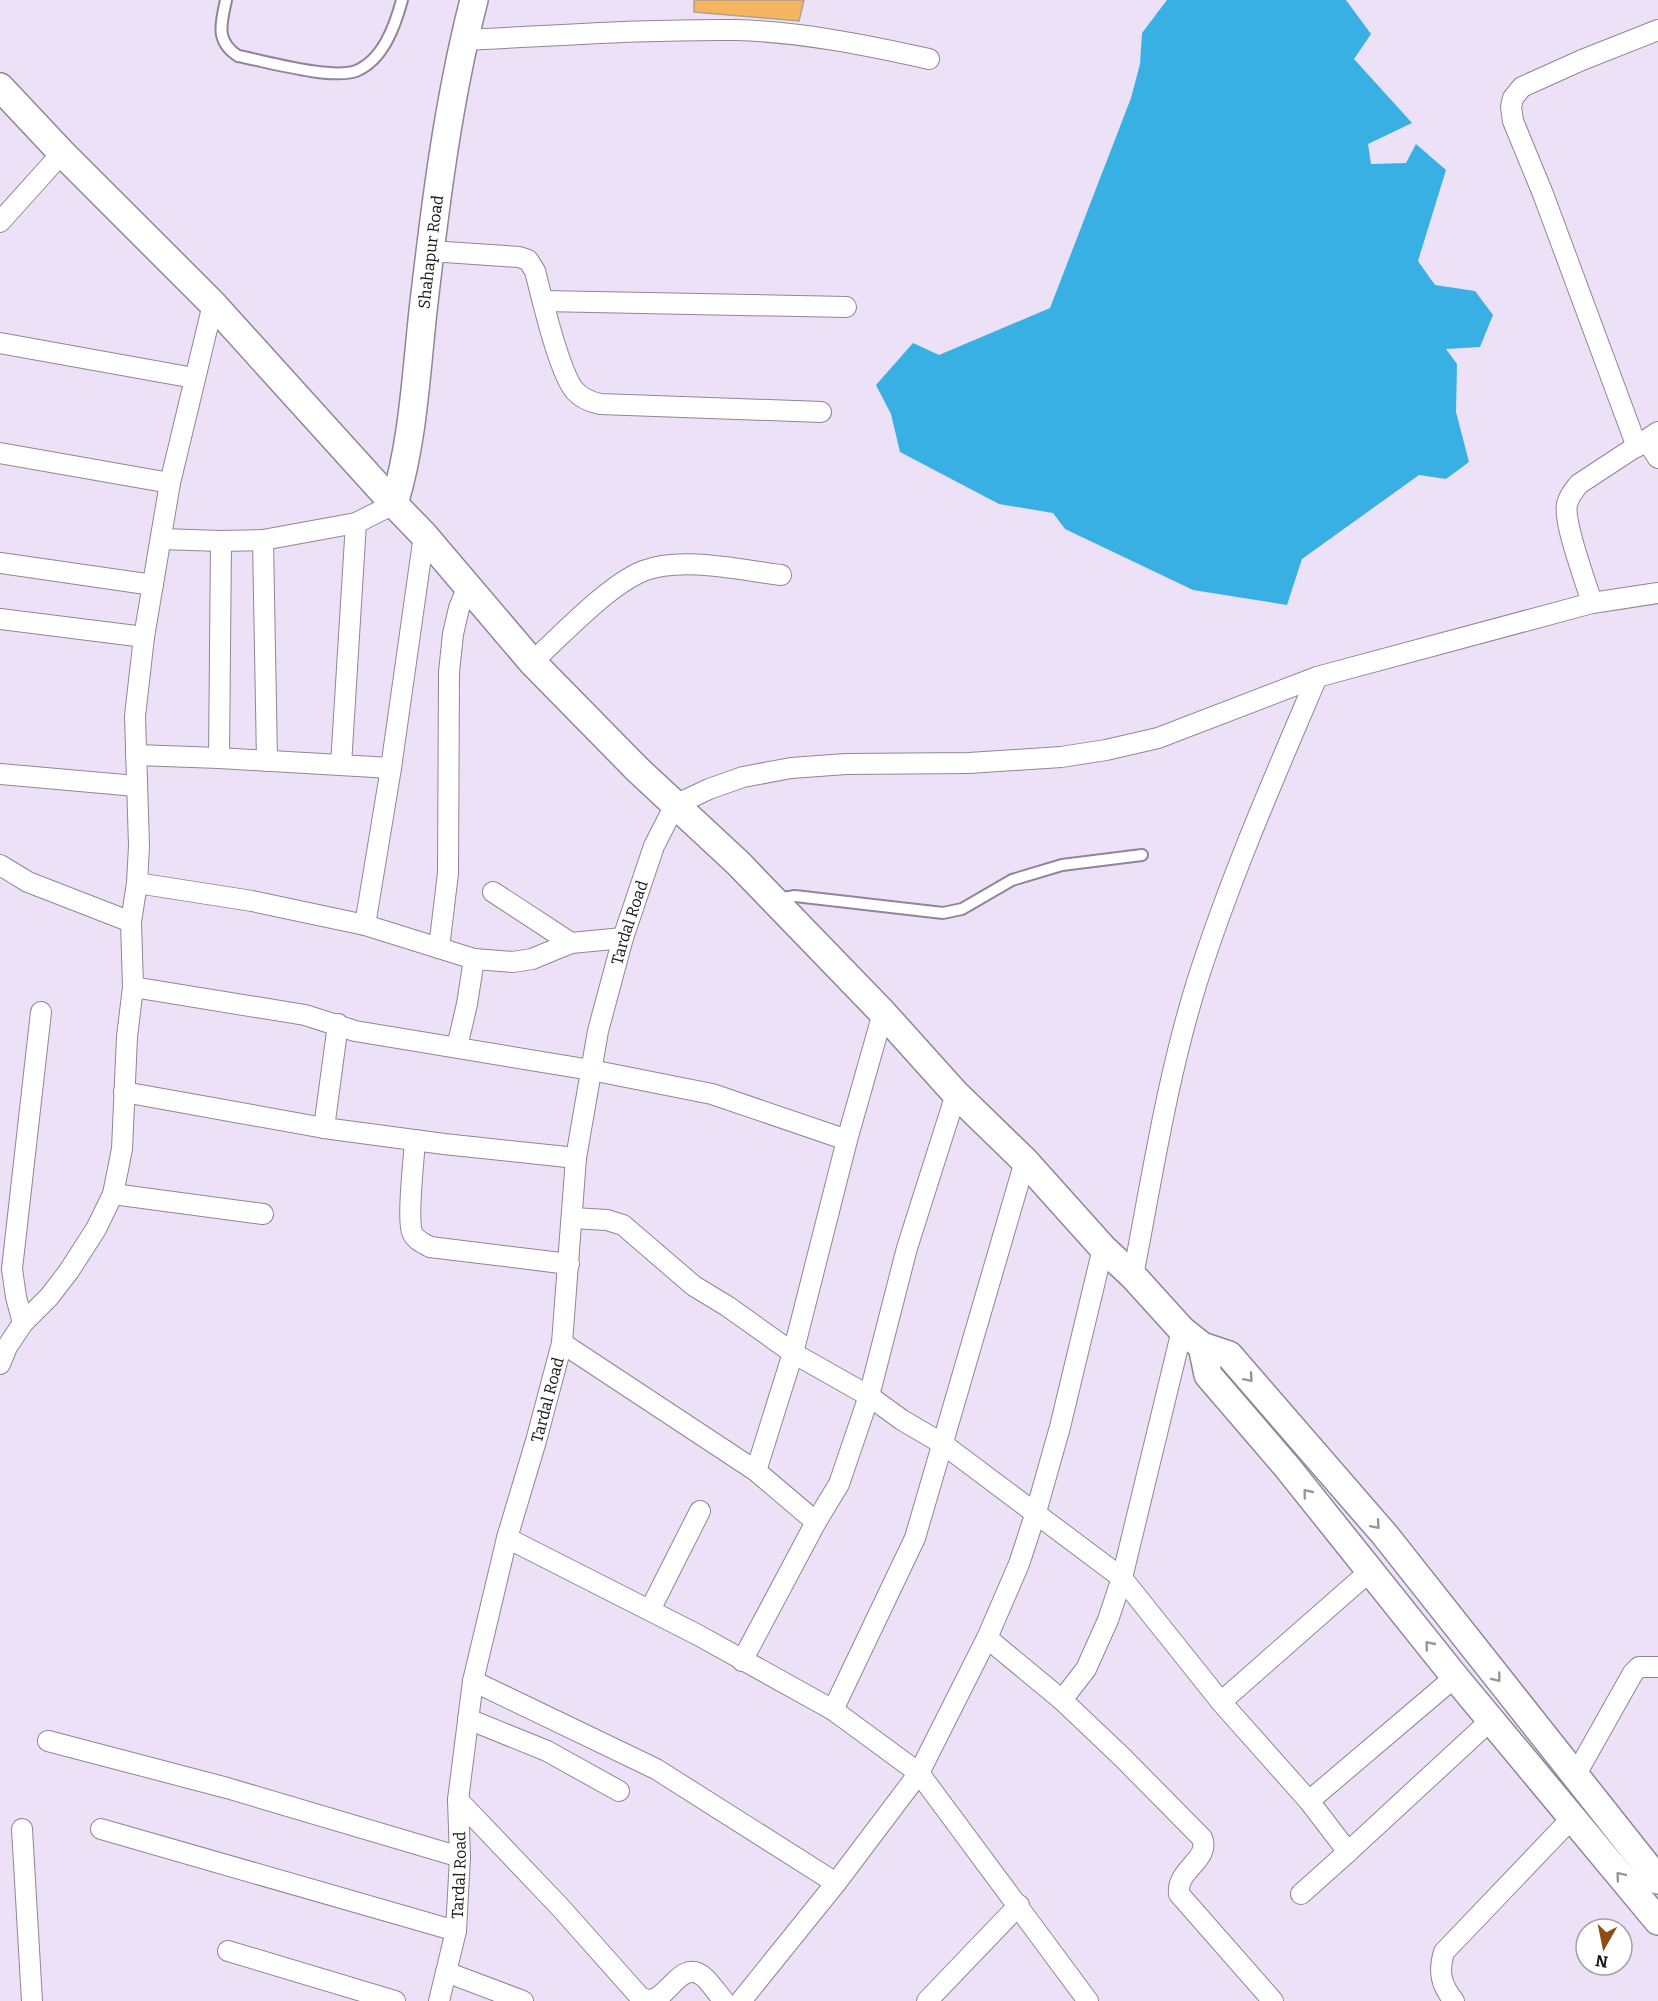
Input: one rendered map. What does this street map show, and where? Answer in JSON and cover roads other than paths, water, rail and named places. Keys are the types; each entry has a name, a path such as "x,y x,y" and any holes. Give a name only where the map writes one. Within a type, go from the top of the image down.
{"main road":[{"name":"Shahapur Road","path":"394,504 406,459 430,251 451,109 474,0"},
{"path":"0,87 62,153 213,304 424,535 532,662 675,805 738,863 883,1013 956,1094 1025,1161 1103,1248 1192,1338 1208,1375 1294,1476 1455,1677 1658,1921"},
{"path":"1192,1338 1229,1355 1268,1400 1384,1535 1658,1880"}],"street":[{"path":"464,40 737,30 866,45 929,59"},
{"path":"1658,30 1522,87 1517,91 1511,107 1513,121 1543,194 1647,440 1658,458"},
{"path":"0,222 62,153"},
{"path":"430,251 519,257 528,260 535,272 566,375 576,392 588,401 600,404 821,412"},
{"path":"543,301 846,307"},
{"path":"0,1364 7,1347 23,1323 49,1297 69,1271 96,1229 113,1194 122,1149 127,1037 133,987 131,922 137,883 139,846 135,716 144,637 170,483 213,304"},
{"path":"0,343 194,378"},
{"path":"1592,603 1568,522 1566,506 1579,484 1647,440"},
{"path":"0,453 170,483"},
{"path":"161,539 263,540 356,523 394,504"},
{"path":"341,765 356,523"},
{"path":"365,925 391,768 424,535"},
{"path":"263,540 267,761"},
{"path":"219,758 220,541"},
{"path":"0,563 153,585"},
{"path":"532,662 614,588 644,571 672,565 707,566 781,575"},
{"path":"439,948 448,873 449,672 453,634 459,608 468,586"},
{"path":"675,805 709,789 743,777 791,768 846,764 969,763 1061,757 1106,750 1158,738 1317,677 1592,603 1658,593"},
{"path":"0,619 144,637"},
{"path":"1133,1276 1168,1090 1197,983 1239,861 1317,677"},
{"path":"136,755 391,768"},
{"path":"0,774 136,786"},
{"name":"Tardal Road","path":"439,2001 456,1931 460,1857 458,1800 473,1681 507,1538 562,1343 576,1158 598,1031 622,938 654,846 675,805"},
{"path":"0,866 28,882 131,922"},
{"path":"137,883 252,901 365,925 474,959 513,962 532,959 571,943 622,938"},
{"path":"493,892 571,943"},
{"path":"457,1047 474,959"},
{"path":"133,987 305,1015 355,1031 591,1070 712,1094 847,1140"},
{"path":"23,1323 12,1269 41,1012"},
{"path":"756,1471 793,1353 847,1140 883,1013"},
{"path":"324,1128 338,1024"},
{"path":"124,1092 324,1128 576,1158"},
{"path":"742,1661 816,1522 839,1484 869,1396 908,1248 956,1094"},
{"path":"415,1140 411,1218 412,1232 418,1241 430,1247 569,1264"},
{"path":"833,1710 915,1538 1025,1161"},
{"path":"113,1194 263,1215"},
{"path":"573,1218 607,1220 623,1225 694,1286 727,1306 793,1353 869,1396 902,1420 944,1444 1122,1578 1221,1702 1309,1801 1348,1852"},
{"path":"741,2001 836,1883 919,1773 987,1638 1018,1564 1036,1512 1060,1427 1103,1248"},
{"path":"1062,1700 1086,1669 1108,1620 1192,1338"},
{"path":"562,1343 756,1471 816,1522"},
{"path":"650,1610 700,1511"},
{"path":"507,1538 698,1635 833,1710 919,1773 1088,2001"},
{"path":"1221,1702 1370,1571"},
{"path":"987,1638 1062,1700 1202,1838 1205,1844 1202,1853 1181,1877 1178,1886 1179,1894 1273,2001"},
{"path":"1575,1776 1633,1672 1639,1667 1658,1667"},
{"path":"1309,1801 1455,1677"},
{"path":"473,1681 656,1769 836,1883"},
{"path":"468,1719 547,1750 619,1791"},
{"path":"1301,1894 1491,1720"},
{"path":"48,1741 227,1788 460,1857"},
{"path":"458,1800 560,1907 640,1997 649,2000 657,1997 684,1974 696,1972 705,1978 724,2001"},
{"path":"1454,2001 1447,1993 1441,1978 1440,1965 1444,1952 1572,1818"},
{"path":"22,1829 32,2001"},
{"path":"101,1829 456,1931"},
{"path":"927,2001 1019,1905"},
{"path":"228,1951 395,2001"},
{"path":"446,1972 523,2001"}],"lane":[{"path":"226,0 220,35 227,49 238,56 333,74 355,71 373,60 395,24 402,0"},
{"path":"772,900 795,896 943,913 962,909 1012,880 1062,865 1142,855"}],"water":[{"path":"1167,0 1346,0 1371,34 1354,59 1412,123 1368,144 1371,164 1406,163 1416,144 1446,170 1418,261 1435,285 1475,291 1493,315 1480,347 1446,349 1457,364 1456,412 1469,462 1446,479 1419,475 1302,559 1287,605 1193,590 1065,529 1053,513 999,504 900,452 891,414 876,385 913,343 939,355 1050,308 1131,98 1140,64 1142,33"}]}
